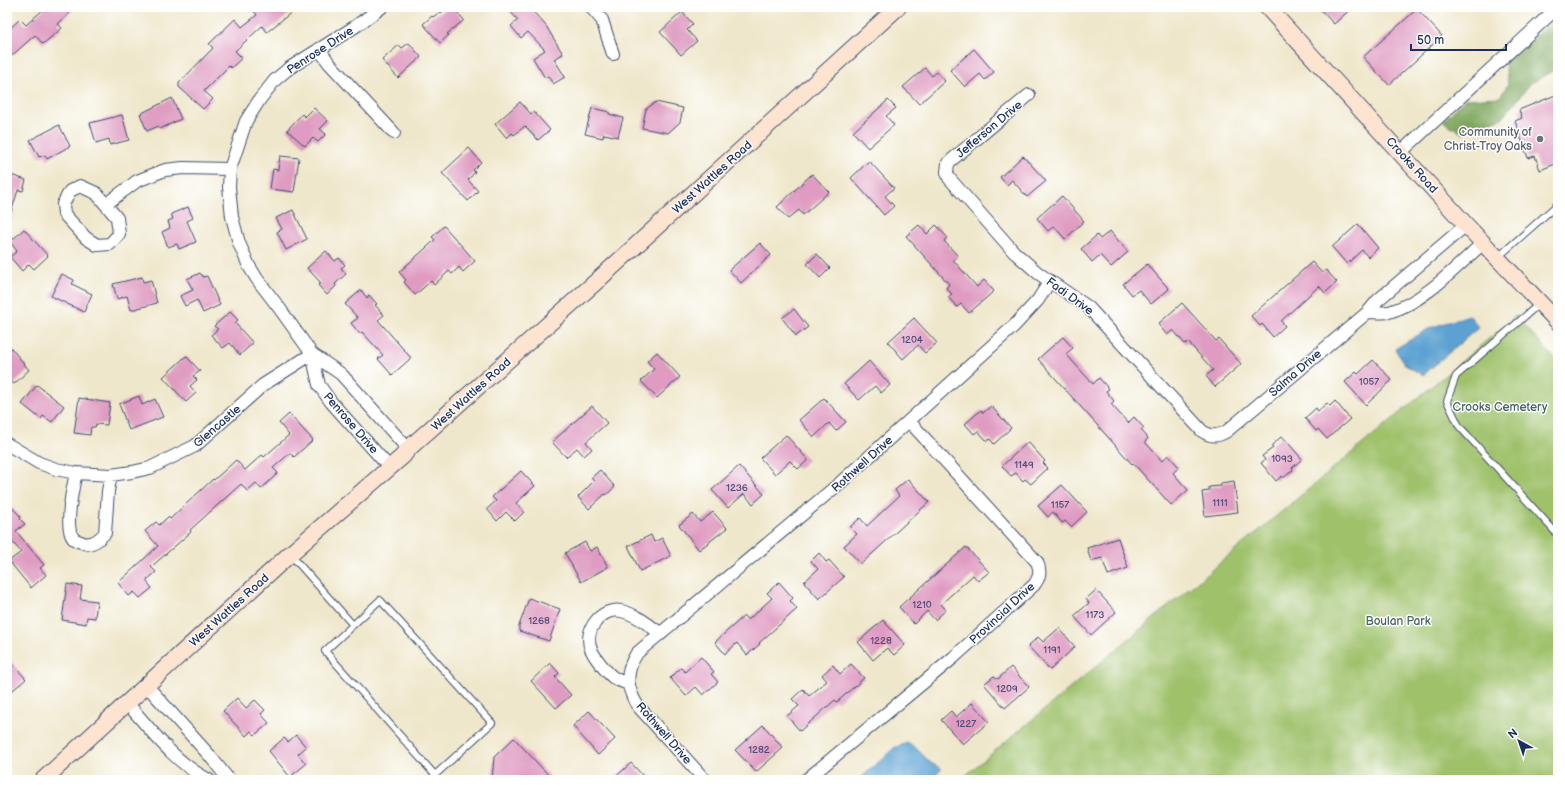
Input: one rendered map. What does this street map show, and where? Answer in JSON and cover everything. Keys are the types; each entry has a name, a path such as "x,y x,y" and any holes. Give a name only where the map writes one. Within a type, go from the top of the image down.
{"street":[{"name":"Penrose Drive","path":"382,7 356,26 288,69 275,80 260,99 246,120 230,169 232,217 239,243 249,266 260,284 312,354 341,374 408,449"},
{"path":"591,7 602,20 613,54"},
{"name":"West Wattles Road","path":"43,780 290,554 403,456 408,449 592,285 898,7"},
{"name":"Crooks Road","path":"1267,7 1401,152 1466,225 1558,322"},
{"path":"1401,152 1558,7"},
{"path":"319,49 329,63 394,133"},
{"name":"Jefferson Drive","path":"948,163 1029,95"},
{"name":"Fadi Drive","path":"948,163 947,172 953,184 1014,252 1038,273 1088,307 1202,431 1208,435 1221,434"},
{"path":"106,204 137,180 165,170 184,168 230,169"},
{"path":"80,186 96,193 106,204 117,218 119,234 110,244 97,245 86,238 64,214 63,204 70,191 80,186"},
{"name":"Salma Drive","path":"1221,434 1368,312 1378,300 1466,225"},
{"path":"1368,312 1388,312 1411,303 1425,294 1483,243"},
{"name":"Rothwell Drive","path":"705,780 637,705 631,695 628,684 630,667 638,653 828,493 909,421 1015,325 1038,300 1050,281"},
{"name":"Penrose Drive","path":"312,354 319,385 331,402 389,467"},
{"name":"Glencastle","path":"7,444 21,454 39,462 56,469 76,473 112,475 150,468 195,446 263,385 312,354"},
{"name":"Provincial Drive","path":"806,780 953,658 1034,585 1040,575 1040,568 1037,562 909,421"},
{"path":"76,473 72,488 68,528 73,538 83,544 96,543 105,533 108,491 112,475"},
{"path":"628,684 613,677 596,658 589,644 592,627 599,618 608,612 619,610 631,614 661,634"},
{"path":"147,686 210,756 229,780"},
{"path":"127,703 178,759 194,773 209,780"}],"lane":[{"path":"1497,258 1558,204"},
{"path":"1540,303 1456,376 1447,401 1459,426 1558,535"},
{"path":"290,554 353,625"},
{"path":"380,600 492,723 435,775 325,651 353,625 380,600"}],"green space":[{"path":"1558,15 1558,68 1531,83 1502,118 1462,133 1443,121 1465,99 1500,97 1508,84 1505,63"},
{"name":"Boulan Park","path":"1516,316 1558,362 1558,780 960,780"}],"water":[{"path":"1469,315 1479,327 1423,375 1405,365 1395,349 1430,328"},
{"path":"907,743 915,747 931,763 942,769 931,780 859,780 894,748"}],"building":[{"path":"46,7 76,7 58,24 62,28 43,44 35,35 7,60 7,31 20,19 26,25"},
{"path":"251,7 298,7 267,32 262,26 235,51 242,58 231,68 229,66 204,91 213,99 203,109 179,87 179,83 213,48 209,44 235,19 242,27 257,15"},
{"path":"447,7 453,7 464,20 447,34 449,35 440,43 423,24 432,16 433,17 440,12 441,13"},
{"path":"506,7 529,7 546,26 563,54 554,59 565,77 553,84 548,76 545,78 533,58 545,50 528,32 521,38 511,26 518,20"},
{"path":"1318,7 1353,7 1334,24"},
{"path":"1417,9 1442,36 1389,85 1363,57"},
{"path":"682,12 693,24 687,30 697,41 681,55 660,32"},
{"path":"409,43 421,57 398,78 382,60 399,45 402,48"},
{"path":"974,49 994,72 985,80 980,74 965,87 950,70"},
{"path":"925,68 932,76 937,72 945,81 919,104 903,87"},
{"name":"Community of Christ-Troy Oaks","path":"1558,94 1558,163 1540,170 1535,156 1528,158 1515,121 1522,118 1519,110"},
{"path":"172,98 181,119 160,129 159,126 147,131 140,114"},
{"path":"888,100 896,108 886,116 894,125 868,148 853,132"},
{"path":"520,102 531,114 534,112 550,130 538,140 525,126 514,135 512,133 507,138 495,124"},
{"path":"656,102 683,108 680,122 668,133 642,128 646,109"},
{"path":"314,108 328,121 320,129 326,134 318,142 313,138 305,146 287,130 302,114 305,117"},
{"path":"592,108 609,112 609,114 623,118 618,137 604,134 603,138 585,134"},
{"path":"122,115 129,140 110,145 109,139 96,143 90,123"},
{"path":"59,125 70,146 47,159 45,155 39,157 30,140"},
{"path":"469,148 481,162 473,170 475,172 468,180 478,191 468,201 442,173"},
{"path":"280,156 299,158 294,192 270,189 273,169 278,170"},
{"path":"1023,156 1046,181 1027,197 1012,180 1007,185 1000,177"},
{"path":"869,161 894,188 885,196 894,206 884,215 851,178"},
{"path":"812,174 829,192 803,215 799,210 788,219 777,207"},
{"path":"11,175 26,180 23,191 18,190 9,219 7,219 7,187"},
{"path":"1062,196 1084,221 1065,239 1054,226 1048,231 1037,218"},
{"path":"188,207 193,218 187,221 196,242 179,249 177,244 168,247 162,232 170,228 168,221 173,219 171,214"},
{"path":"293,210 307,239 286,250 277,232 282,229 276,218"},
{"path":"1358,224 1378,248 1368,257 1362,250 1347,264 1332,247"},
{"path":"919,225 927,234 936,225 947,237 944,241 958,256 953,260 977,287 984,280 994,291 969,313 961,304 957,307 948,297 952,294 946,288 949,284 906,236"},
{"path":"444,226 475,261 463,272 459,267 452,274 449,271 434,285 431,281 415,295 404,282 406,280 399,272 435,240 432,237"},
{"path":"24,229 48,256 34,269 29,264 22,271 10,257 17,251 10,242"},
{"path":"1110,231 1128,252 1111,267 1100,255 1092,262 1081,249 1097,235 1100,239"},
{"path":"760,243 771,255 741,283 729,270"},
{"path":"326,251 335,261 339,258 345,265 341,268 346,274 335,284 336,286 327,295 318,285 321,283 307,268"},
{"path":"817,254 830,268 820,278 807,264"},
{"path":"1312,262 1322,273 1326,270 1337,282 1325,293 1319,286 1281,321 1285,326 1273,337 1262,324 1260,326 1251,316"},
{"path":"1147,264 1169,289 1151,304 1139,290 1132,295 1123,284"},
{"path":"200,273 203,277 207,276 220,305 203,313 197,300 185,306 180,296 193,290 187,279"},
{"path":"62,274 74,280 72,284 92,294 84,312 51,296"},
{"path":"142,277 143,282 151,280 157,303 131,310 127,296 117,299 113,284"},
{"path":"361,290 367,298 369,295 377,304 375,305 384,315 378,320 411,358 392,375 378,359 383,355 362,332 360,334 351,323 358,318 345,304"},
{"path":"1182,303 1216,341 1219,339 1241,364 1215,387 1206,376 1213,370 1188,342 1185,344 1173,330 1167,335 1158,324"},
{"path":"794,309 808,327 796,336 782,318"},
{"path":"230,312 238,320 235,323 253,343 240,355 230,343 223,348 211,335 218,329 214,326"},
{"path":"914,318 937,343 925,353 918,345 903,359 888,342"},
{"path":"1063,337 1073,348 1066,354 1093,384 1099,378 1109,389 1106,391 1114,401 1111,404 1128,423 1134,417 1144,428 1141,430 1148,438 1145,442 1162,461 1168,455 1179,467 1173,473 1188,490 1171,505 1133,463 1132,464 1038,359"},
{"path":"7,343 29,370 14,384 7,377"},
{"path":"657,352 680,377 657,398 641,381 654,369 647,361"},
{"path":"186,356 200,371 193,376 197,380 190,386 196,393 186,402 163,377"},
{"path":"1373,360 1392,380 1366,405 1345,382 1356,372 1358,374"},
{"path":"869,361 890,385 881,393 875,386 859,400 844,384"},
{"path":"37,385 64,406 52,422 43,416 41,419 22,404"},
{"path":"139,396 142,405 155,399 163,417 129,430 119,404"},
{"path":"79,398 110,403 107,425 96,424 95,427 91,427 90,435 74,433"},
{"path":"824,398 846,422 836,431 829,423 814,437 799,420"},
{"path":"1335,401 1350,419 1327,439 1318,429 1316,431 1305,418 1316,408 1318,411 1327,403 1330,406"},
{"path":"592,406 607,423 586,442 592,449 584,456 577,448 566,457 552,442"},
{"path":"991,406 1011,428 994,444 990,439 987,441 978,431 974,434 965,424 981,410 983,413"},
{"path":"289,414 313,440 294,457 290,453 273,468 278,473 261,489 256,483 247,491 241,484 190,530 191,532 151,567 156,572 146,581 152,588 140,598 134,592 129,596 118,583 158,546 145,531 156,522 159,525 168,517 170,519 236,460 245,470 262,455 264,457 289,435 279,423"},
{"path":"786,435 808,460 798,469 790,461 775,474 760,458"},
{"path":"1282,436 1302,459 1292,468 1293,470 1283,478 1282,476 1276,481 1261,463 1265,460 1262,456 1273,448 1271,446"},
{"path":"1028,442 1045,461 1043,463 1048,468 1031,484 1025,479 1023,481 1016,473 1011,476 1002,466"},
{"path":"739,466 764,494 753,504 744,494 728,508 712,490"},
{"path":"600,470 615,487 589,509 578,497 594,481 591,478"},
{"path":"521,471 535,486 516,503 524,512 515,521 506,512 497,521 487,509 496,501 492,497"},
{"path":"908,479 929,502 861,564 844,546 857,534 850,527 860,518 867,526 899,496 895,490"},
{"path":"1234,481 1238,512 1205,516 1202,492 1209,491 1209,487 1221,486 1221,483"},
{"path":"1062,485 1087,512 1071,527 1065,521 1062,523 1053,512 1048,517 1038,506"},
{"path":"7,502 21,517 20,519 25,524 16,531 44,565 40,568 46,575 31,588 9,561 21,552 9,538 7,540"},
{"path":"713,512 727,528 699,550 679,525 693,514 700,522"},
{"path":"651,535 654,542 662,538 671,556 640,571 628,546"},
{"path":"1118,538 1128,568 1108,575 1102,558 1091,561 1087,548"},
{"path":"585,542 590,551 597,547 608,567 581,582 565,553"},
{"path":"966,547 989,572 978,581 973,575 941,604 946,610 935,620 927,611 914,624 899,607"},
{"path":"819,553 826,562 829,560 844,577 819,599 804,582 818,569 811,561"},
{"path":"779,582 793,598 790,601 797,609 747,655 737,643 725,654 715,642 744,616 748,620 772,598 767,593"},
{"path":"67,584 82,586 80,599 97,601 95,618 87,617 86,624 62,620"},
{"path":"1096,590 1116,612 1091,635 1074,616 1089,603 1086,599"},
{"path":"529,598 560,609 549,641 519,631 519,626"},
{"path":"883,620 905,645 894,655 887,648 873,660 858,642"},
{"path":"1059,628 1075,647 1050,670 1028,646 1038,637 1043,642"},
{"path":"701,657 714,672 711,674 718,682 703,695 696,687 686,696 670,678 681,668 685,672"},
{"path":"7,658 26,679 13,690 7,683"},
{"path":"550,663 559,673 555,677 571,695 556,708 531,681"},
{"path":"851,664 864,678 837,702 835,700 800,731 787,716 799,706 792,699 803,689 809,696 827,681 822,675 833,665 840,674"},
{"path":"1011,667 1029,687 1005,708 984,684 994,676 998,679"},
{"path":"237,698 246,708 255,700 265,710 261,714 269,723 255,735 251,731 246,736 223,711"},
{"path":"972,703 989,722 963,744 941,720 951,711 956,717"},
{"path":"589,711 615,739 598,755 573,726"},
{"path":"763,725 783,748 756,772 735,750"},
{"path":"296,735 306,747 298,754 306,764 290,777 269,751 284,738 288,742"},
{"path":"514,738 553,780 492,780 494,757"},
{"path":"631,763 647,780 612,780"}],"place":[{"name":"Community of Christ-Troy Oaks","path":"1540,139"}],"park label":[{"name":"Crooks Cemetery","path":"1500,407"}]}
